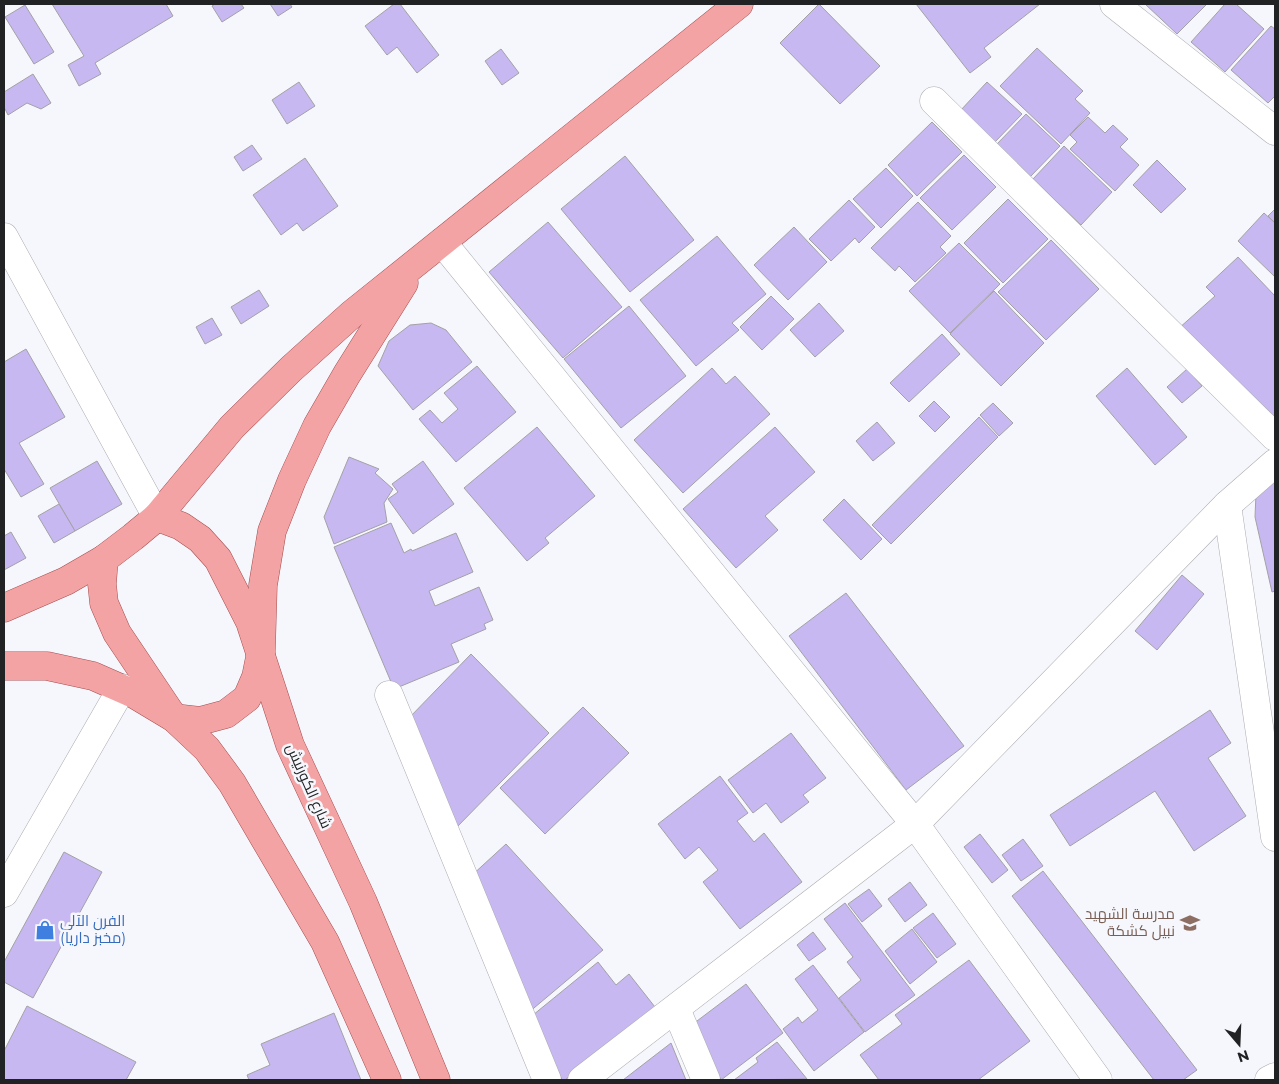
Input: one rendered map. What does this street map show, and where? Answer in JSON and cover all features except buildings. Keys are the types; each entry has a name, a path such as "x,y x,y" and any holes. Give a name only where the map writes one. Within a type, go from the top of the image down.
{"main road":[{"path":"4,608 66,581 104,560 157,516 232,427 290,369 352,314 739,4"},
{"path":"4,666 47,666 93,676 122,688 174,718 200,721 226,714 247,698 256,677 261,652 263,585 272,531 292,480 317,426 346,374 417,263"},
{"name":"شارع الكورنيش","path":"157,516 181,526 200,539 218,559 250,622 290,746 363,902 436,1080"},
{"path":"104,560 102,584 104,603 116,633 174,718 207,749 237,791 325,942 387,1080"}],"street":[{"path":"1114,4 1275,131"},
{"path":"934,100 1275,436"},
{"path":"4,237 157,516"},
{"path":"442,242 915,824 1098,1080"},
{"path":"582,1080 915,824 1227,504 1275,463"},
{"path":"1227,504 1275,837"},
{"path":"4,893 122,688"},
{"path":"389,694 547,1080"},
{"path":"676,1009 706,1080"},
{"path":"1269,1080 1275,1077"}],"place":[{"name":"مدرسة الشهيد نبيل كشكة","path":"1190,923"},
{"name":"الفرن الآلي (مخبز داريا)","path":"45,930"}]}
